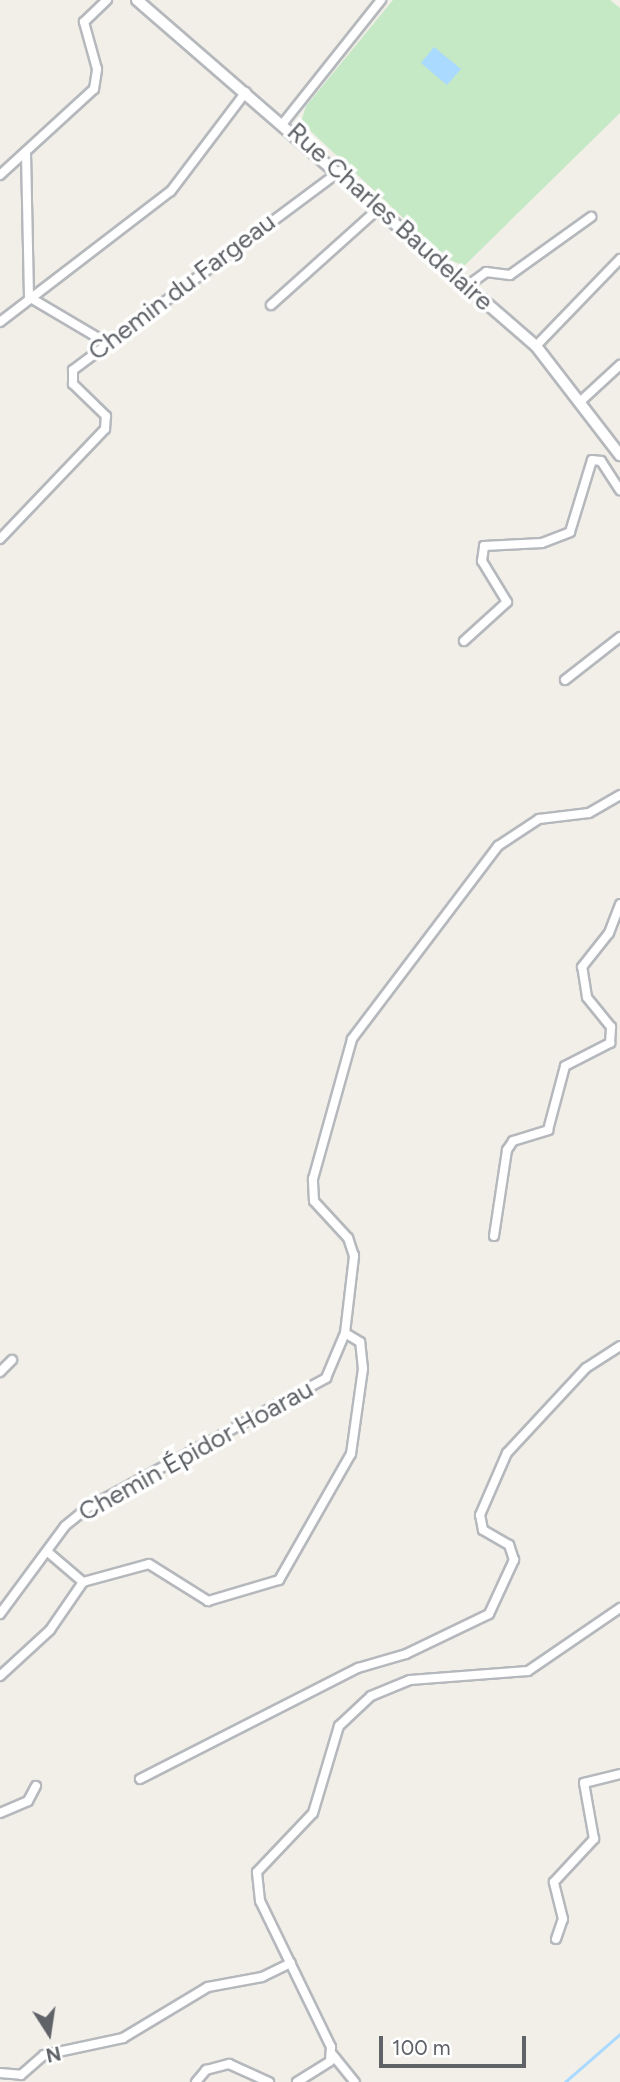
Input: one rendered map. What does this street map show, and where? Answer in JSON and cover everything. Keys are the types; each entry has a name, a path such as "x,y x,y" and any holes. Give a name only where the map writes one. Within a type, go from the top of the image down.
{"main road":[{"name":"Rue Charles Baudelaire","path":"137,0 284,122 536,346 582,400 620,455"}],"street":[{"path":"0,175 94,89 97,69 83,22 107,0"},
{"path":"284,122 381,0"},
{"path":"0,322 29,297 171,191 246,92"},
{"path":"26,153 29,297"},
{"name":"Chemin du Fargeau","path":"0,539 105,429 104,412 70,377 105,342 340,171"},
{"path":"271,305 379,208"},
{"path":"467,286 486,272 510,275 591,217"},
{"path":"536,346 620,259"},
{"path":"29,297 105,342"},
{"path":"582,400 620,365"},
{"path":"464,641 507,602 482,561 484,546 542,543 570,532 592,460 601,461 620,490"},
{"path":"565,680 620,637"},
{"name":"Chemin Épidor Hoarau","path":"0,1614 49,1553 65,1526 87,1508 326,1378 345,1333 354,1256 348,1238 314,1201 313,1179 352,1039 498,846 539,819 589,813 620,795"},
{"path":"494,1236 507,1150 513,1141 548,1130 565,1066 610,1043 611,1027 587,997 582,967 609,933 620,904"},
{"path":"0,1676 50,1630 83,1582 149,1564 193,1595 216,1601 288,1572 351,1454 362,1359 360,1342 345,1333"},
{"path":"140,1779 358,1668 406,1654 489,1614 514,1560 509,1545 483,1530 480,1515 507,1453 586,1368 620,1346"},
{"path":"0,1372 12,1360"},
{"path":"49,1553 83,1582"},
{"path":"355,2082 332,2054 260,1901 257,1872 313,1812 330,1746 356,1707 410,1681 528,1671 620,1608"},
{"path":"556,1939 563,1919 554,1882 594,1839 584,1783 620,1774"},
{"path":"0,1813 28,1801 36,1786"},
{"path":"0,2073 21,2075 44,2055 123,2038 208,1987 262,1977 291,1963"},
{"path":"298,2082 324,2067 332,2054"},
{"path":"195,2082 206,2070 229,2064 268,2082"}],"green space":[{"path":"393,0 610,0 620,8 620,113 464,266 446,258 301,122 306,106"}],"water":[{"path":"434,47 461,69 447,85 421,63"}],"waterway":[{"path":"565,2082 620,2034"}]}
